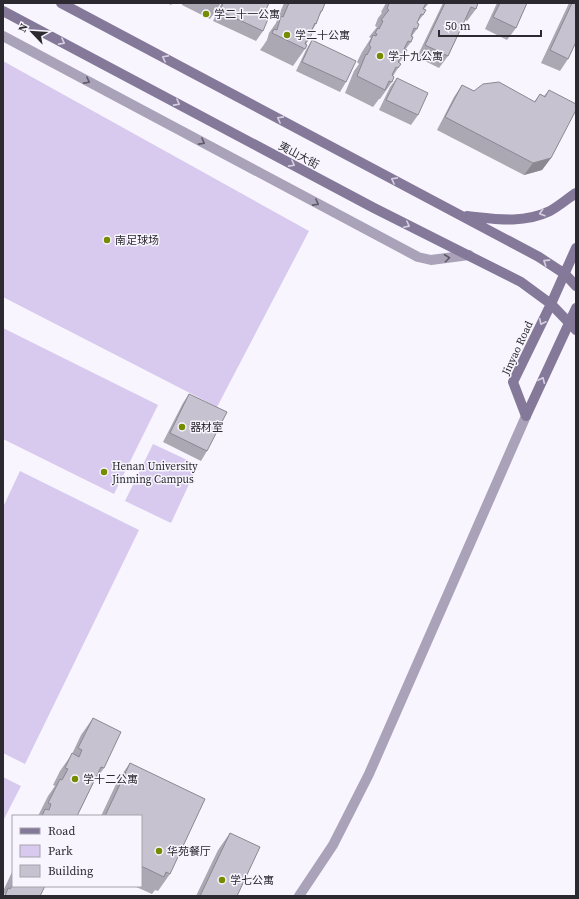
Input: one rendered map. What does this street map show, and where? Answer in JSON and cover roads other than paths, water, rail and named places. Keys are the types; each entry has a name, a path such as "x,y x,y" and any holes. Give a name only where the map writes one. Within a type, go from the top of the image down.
{"main road":[{"name":"夷山大街","path":"60,3 539,257 565,274 576,286"},
{"name":"夷山大街","path":"3,11 374,208 521,282 552,304 570,321 576,330"},
{"path":"461,216 504,220 525,218 549,211 576,194"},
{"name":"Jinyao Road","path":"526,416 513,382 552,304 576,248"},
{"path":"526,416 576,308"}],"street":[{"path":"3,36 418,257 431,260 468,255"},
{"path":"299,896 333,845 369,774 526,416"}],"place":[{"name":"学二十一公寓","path":"206,14"},
{"name":"学二十公寓","path":"287,35"},
{"name":"学十九公寓","path":"380,56"},
{"name":"南足球场","path":"107,240"},
{"name":"器材室","path":"182,427"},
{"name":"Henan University Jinming Campus","path":"104,472"},
{"name":"学十二公寓","path":"75,779"},
{"name":"华苑餐厅","path":"159,851"},
{"name":"学七公寓","path":"222,880"}]}
